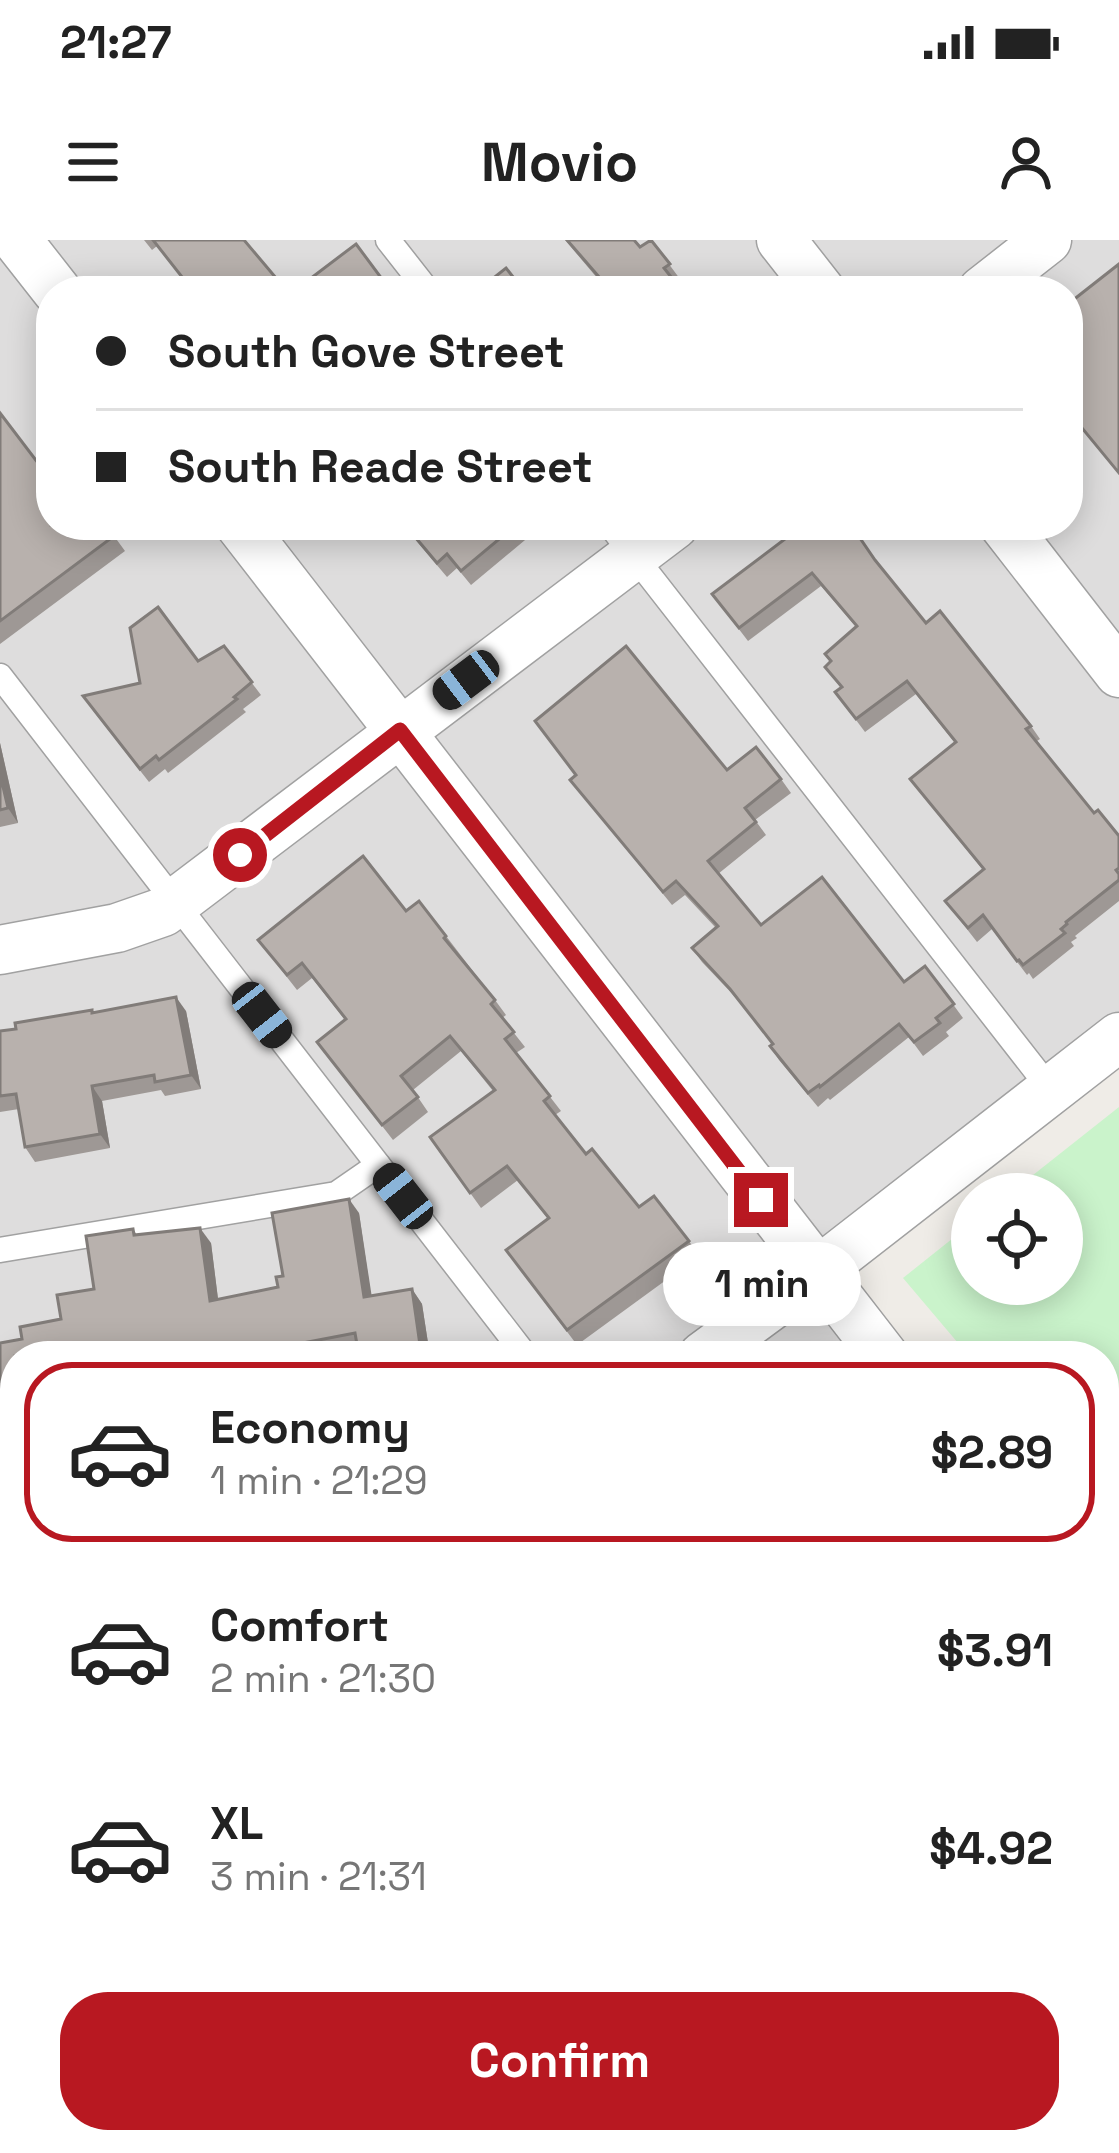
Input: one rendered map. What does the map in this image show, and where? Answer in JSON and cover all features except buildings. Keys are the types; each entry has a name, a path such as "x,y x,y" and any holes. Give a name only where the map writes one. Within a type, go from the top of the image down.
{"street":[{"path":"17,240 45,276"},
{"path":"781,240 809,276"},
{"path":"1001,276 1047,240"},
{"path":"252,540 872,1341"},
{"path":"0,950 117,928 163,912 400,730 622,540"},
{"path":"1016,540 1119,673"},
{"path":"723,1341 1119,1037"}],"lane":[{"path":"388,240 416,276"},
{"path":"622,540 1051,1090"},
{"path":"0,676 514,1341"},
{"path":"0,1250 336,1194 378,1165"}],"shaded area":[{"path":"0,240 1119,240 1119,1037 817,1271 872,1341 0,1341"}],"green space":[{"path":"1119,1107 1119,1341 956,1341 903,1278 951,1240 951,1305 1083,1305 1083,1173 1036,1173"}],"route":[{"path":"240,855 400,730 761,1200"}]}
